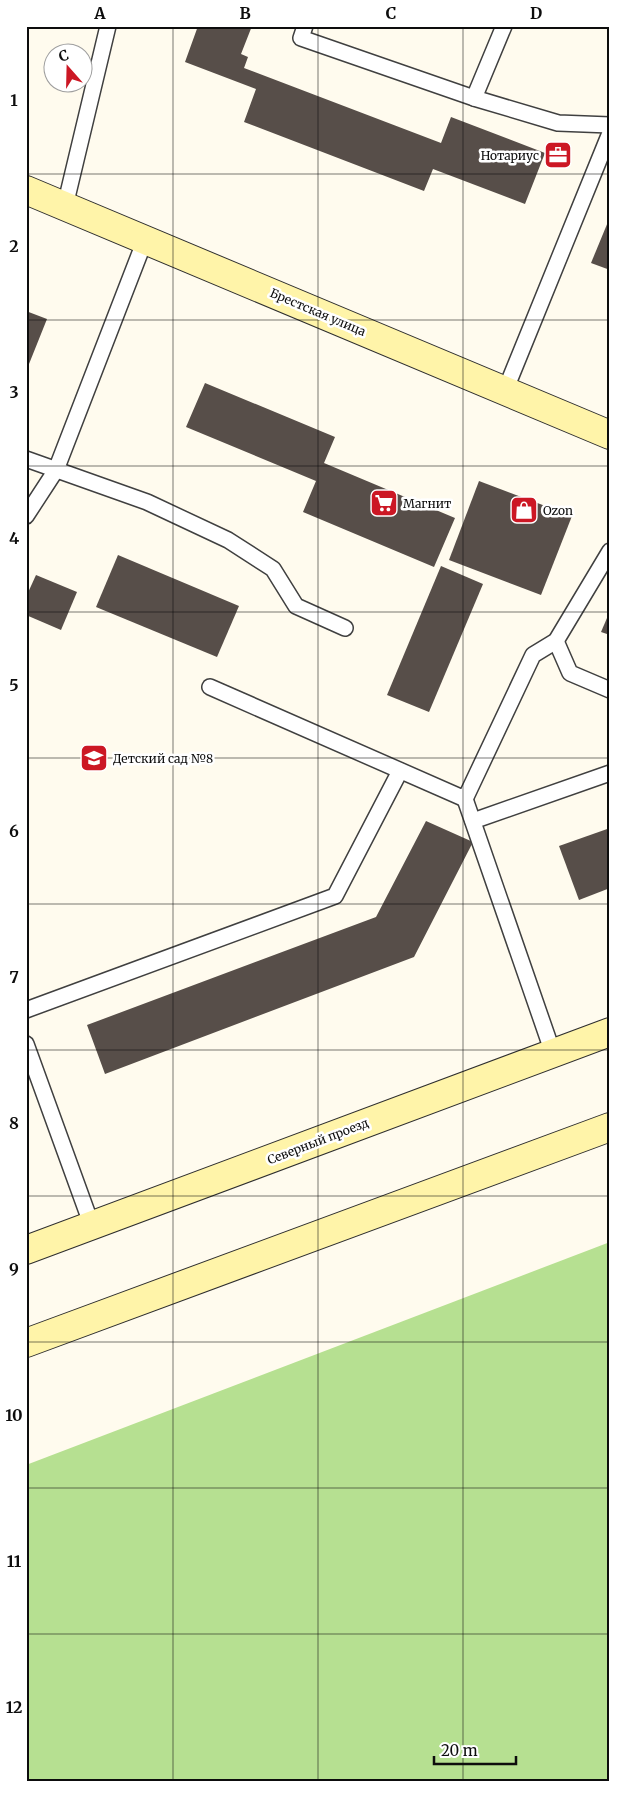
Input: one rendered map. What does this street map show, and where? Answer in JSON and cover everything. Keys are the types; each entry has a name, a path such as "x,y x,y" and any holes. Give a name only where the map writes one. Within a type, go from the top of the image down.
{"main road":[{"name":"Брестская улица","path":"26,190 610,434"},
{"name":"Северный проезд","path":"26,1250 610,1032"},
{"path":"26,1343 610,1127"}],"lane":[{"path":"65,206 108,26"},
{"path":"305,26 301,38 474,98 558,123 610,125"},
{"path":"474,98 504,26"},
{"path":"506,391 610,133"},
{"path":"26,516 56,470 146,240"},
{"path":"26,459 147,502 228,540 273,569 296,606 346,628"},
{"path":"552,1053 465,799 533,656 556,641 610,551"},
{"path":"556,641 570,673 610,690"},
{"path":"210,686 465,799"},
{"path":"26,1010 335,896 400,771"},
{"path":"473,821 610,773"},
{"path":"26,1044 92,1226"}],"green space":[{"path":"610,1242 610,1782 26,1782 26,1465"}],"building":[{"path":"198,26 252,26 241,54 248,57 244,68 441,143 451,117 545,153 525,204 433,169 424,191 244,122 256,89 185,62"},
{"path":"610,217 610,270 591,263"},
{"path":"26,311 47,319 29,364 26,363"},
{"path":"205,383 335,437 324,463 455,518 434,567 303,512 316,481 186,427"},
{"path":"479,481 572,516 541,595 449,560"},
{"path":"118,555 239,606 217,657 96,607"},
{"path":"441,566 483,584 429,712 387,695"},
{"path":"36,575 77,592 61,630 26,615 26,597"},
{"path":"610,611 610,635 601,632"},
{"path":"426,821 473,842 414,957 105,1074 87,1025 376,917"},
{"path":"610,828 610,888 579,900 559,846"}],"place":[{"name":"Нотариус","path":"558,155"},
{"name":"Магнит","path":"384,503"},
{"name":"Ozon","path":"524,510"},
{"name":"Детский сад №8","path":"94,758"}]}
